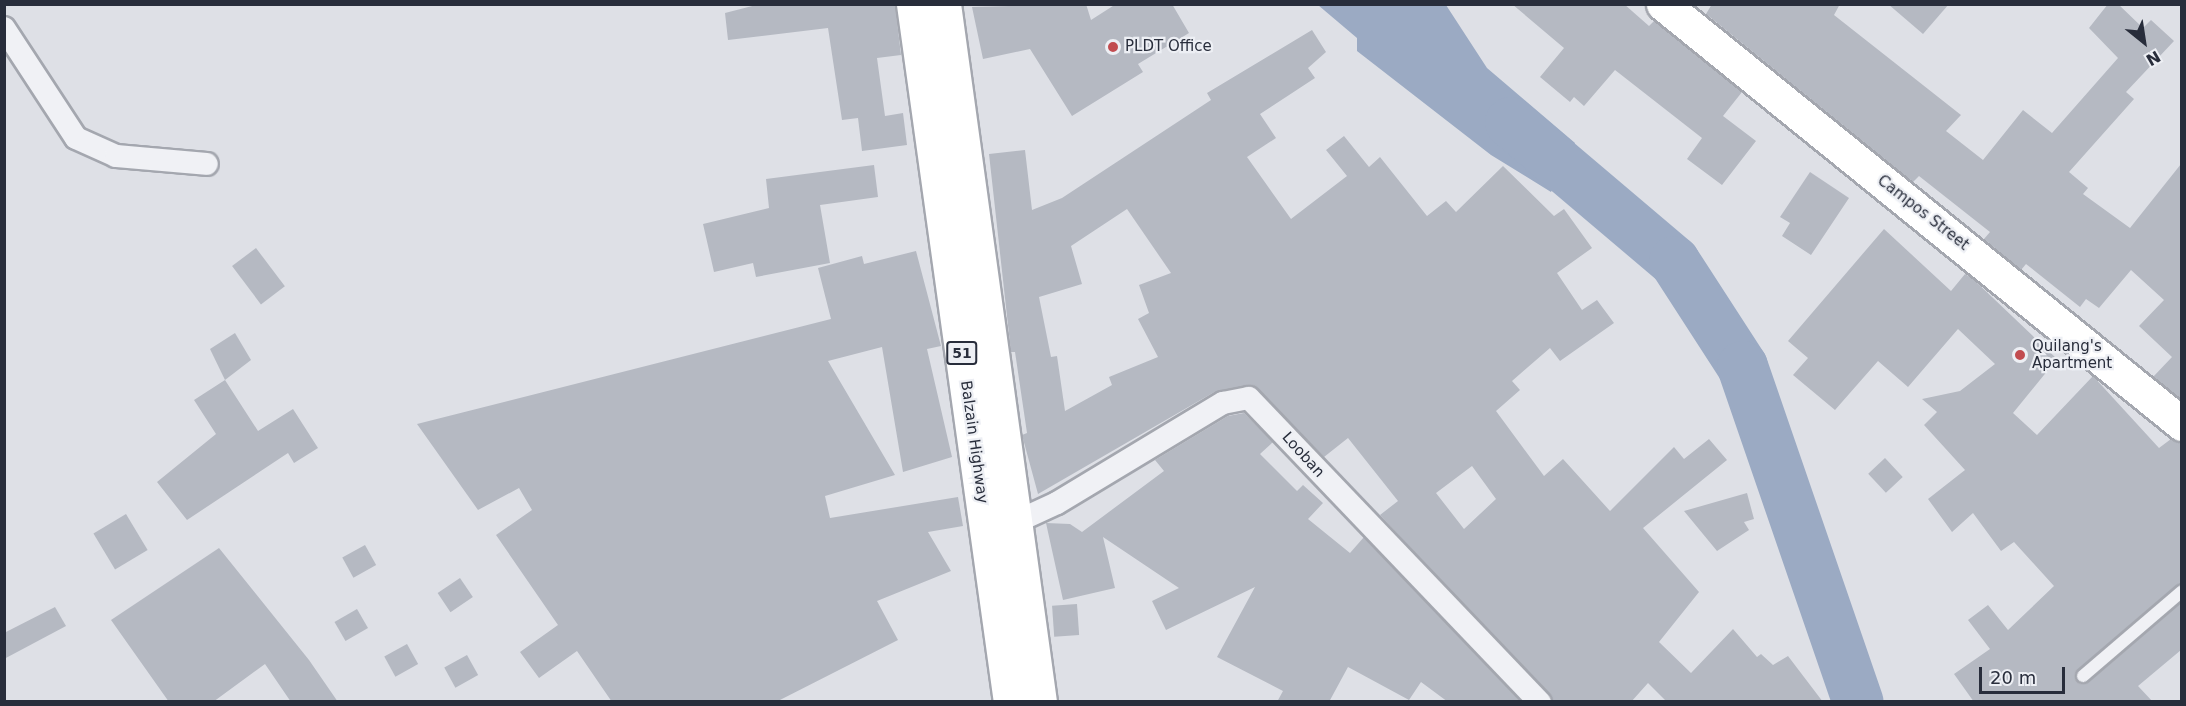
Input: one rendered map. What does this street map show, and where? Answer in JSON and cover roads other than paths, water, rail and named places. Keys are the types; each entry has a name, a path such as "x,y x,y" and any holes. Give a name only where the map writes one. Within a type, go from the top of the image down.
{"main road":[{"name":"Balzain Highway","path":"913,4 1010,702"},
{"name":"51","path":"944,4 1018,521 1040,702"},
{"name":"Campos Street","path":"1663,4 2181,424"}],"street":[{"path":"4,28 76,138 116,156 207,164"},
{"name":"Looban","path":"1018,521 1058,503 1223,403 1249,398 1540,702"}],"lane":[{"path":"2083,676 2181,591"}],"water":[{"path":"1318,5 1446,5 1487,68 1575,143 1551,192 1491,155 1357,51 1357,38"}],"waterway":[{"path":"1510,122 1674,261 1742,366 1858,702"}],"place":[{"name":"PLDT Office","path":"1113,47"},
{"name":"Quilang's Apartment","path":"2020,355"}]}
